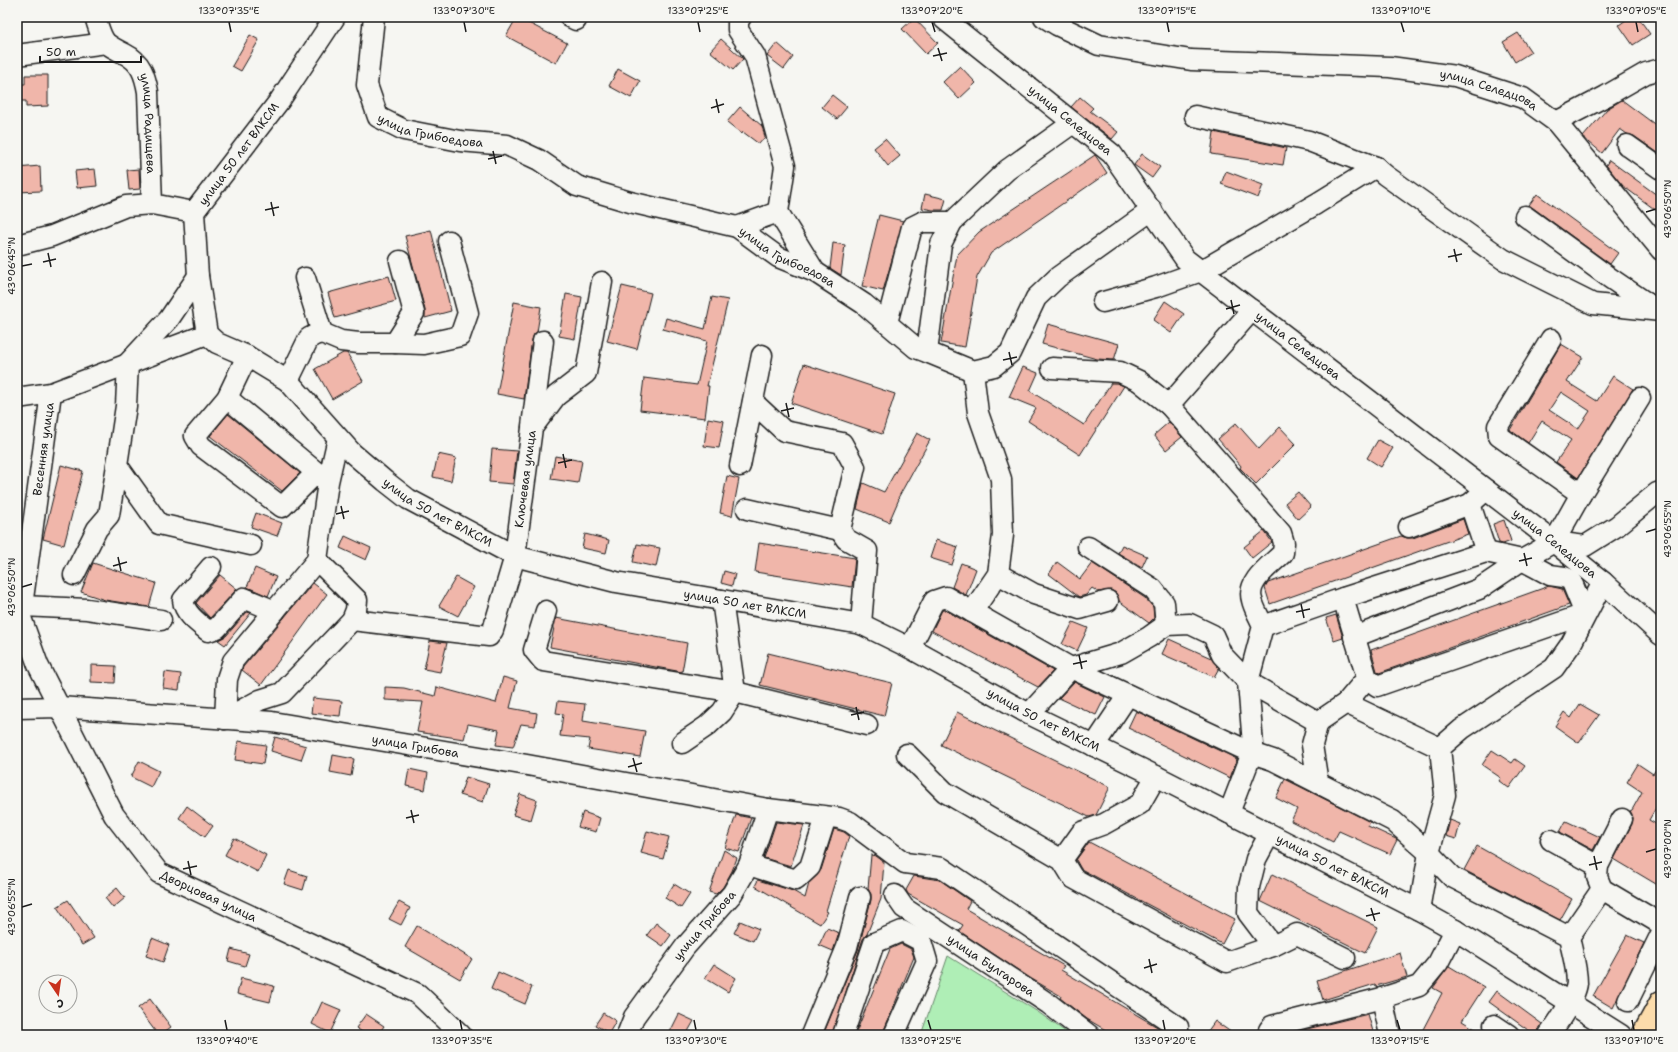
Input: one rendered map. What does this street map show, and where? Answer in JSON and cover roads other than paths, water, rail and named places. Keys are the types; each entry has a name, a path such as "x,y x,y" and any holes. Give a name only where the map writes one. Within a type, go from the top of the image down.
{"main road":[{"path":"1643,1035 1661,1002"}],"street":[{"path":"17,55 106,43 102,37 95,17"},
{"name":"улица 50 лет ВЛКСМ","path":"335,17 280,100 194,212 198,276 207,334 217,343 247,356 288,381 338,438 385,481 408,499 515,556 616,582 861,624 910,648 1029,714 1156,776 1419,910 1455,930 1621,1035"},
{"name":"улица Грибоедова","path":"374,17 367,86 378,117 404,130 460,141 507,145 539,160 577,186 630,202 737,227 778,257 814,272 864,304 916,348 973,371"},
{"path":"741,17 738,20 738,30 755,56 785,166 778,212 814,272"},
{"name":"улица Селедцова","path":"943,17 1112,154 1185,259 1554,542 1603,582 1661,635"},
{"name":"улица Селедцова","path":"1044,17 1057,25 1099,45 1191,60 1390,67 1455,76 1524,98 1556,122 1661,250"},
{"name":"улица Радищева","path":"106,43 133,58 140,66 145,78 148,92 152,204"},
{"path":"1556,122 1646,73 1661,69"},
{"path":"1195,116 1310,141 1376,167 1385,176 1503,259 1593,304 1660,311"},
{"path":"927,352 941,244 952,222 1007,170 1073,123"},
{"path":"1627,145 1661,169"},
{"path":"1104,302 1156,287 1201,271 1376,167"},
{"path":"17,245 52,236 126,206 152,204 194,212"},
{"path":"972,612 998,574 1003,535 1001,479 978,413 973,371 994,366 1010,353 1036,298 1058,277 1152,210"},
{"path":"737,227 778,212"},
{"path":"1525,216 1610,278 1660,311"},
{"path":"887,323 912,227 922,222 952,222"},
{"path":"288,381 309,338 322,333 341,341 360,343 424,344 460,336 468,313 449,241"},
{"path":"395,343 414,313 400,261"},
{"path":"74,575 97,528 109,515 126,406 128,363 169,319 198,276"},
{"path":"305,278 322,333"},
{"name":"Ключевая улица","path":"352,620 488,636 493,630 515,556 532,428 556,396 586,373 602,282"},
{"path":"1169,405 1252,310"},
{"name":"Весенняя улица","path":"20,615 51,393 207,334"},
{"path":"1551,339 1498,426 1500,436 1581,494"},
{"path":"532,428 544,341"},
{"path":"740,466 762,355"},
{"path":"247,356 227,398 195,436 201,446 282,507 322,478"},
{"path":"1052,368 1120,372 1139,381 1169,405 1281,533 1284,543 1283,553 1256,579 1251,589 1251,600 1264,626 1248,682 1253,745 1252,753 1229,813"},
{"path":"17,398 51,393"},
{"path":"227,398 322,478"},
{"path":"1354,637 1479,590 1522,560 1554,542 1581,494 1640,398"},
{"path":"753,402 784,431 842,443 854,467 840,530"},
{"path":"225,719 227,679 233,661 276,611 316,560 322,478 338,438"},
{"path":"117,465 159,524 251,545"},
{"path":"1409,527 1470,504 1486,490"},
{"path":"1554,542 1585,546 1617,526 1657,493 1661,492"},
{"path":"1470,504 1486,552"},
{"path":"747,509 840,530 846,539 867,551 861,624"},
{"path":"1088,547 1154,589 1164,603 1166,625"},
{"path":"1264,626 1343,598 1486,552 1522,560 1550,575 1564,577 1571,580 1585,614"},
{"path":"225,719 260,700 282,693 352,620 356,610 357,600 316,560"},
{"path":"211,567 183,600 183,605 193,618 208,631 217,628 244,598 276,611"},
{"path":"998,574 1034,594 1080,609 1108,601"},
{"path":"1440,748 1462,729 1554,668 1571,644 1585,614 1603,582"},
{"path":"910,648 934,601 946,597 1071,668 1252,753 1273,760 1393,821 1429,853 1452,877 1569,937"},
{"path":"1343,598 1367,678 1378,686 1585,614"},
{"path":"682,744 722,712 735,692 722,600"},
{"path":"20,615 87,609 161,620"},
{"path":"546,611 534,650 543,661 735,692 868,726"},
{"name":"Дворцовая улица","path":"20,615 38,665 114,815 158,872 418,994 461,1035"},
{"path":"1029,714 1071,668 1121,653 1149,637 1166,625 1190,624 1212,635 1222,655 1248,682 1318,722"},
{"path":"1318,783 1312,745 1318,722 1346,703 1367,678"},
{"path":"1094,746 1128,695"},
{"path":"1346,703 1440,748"},
{"path":"17,708 59,707"},
{"name":"улица Грибова","path":"59,707 288,725 527,765 768,809 826,817"},
{"path":"1419,910 1429,853 1445,795 1440,748"},
{"path":"907,754 945,792 1062,860 1073,878 1226,962 1273,946 1297,934 1345,958"},
{"path":"1062,860 1082,832 1104,824 1140,804 1156,776"},
{"name":"улица Грибова","path":"627,1035 634,1018 685,947 732,894 749,865 768,809"},
{"path":"749,865 796,880 810,867 826,817 839,818 850,822 906,863 942,868 1178,1026 1178,1035"},
{"path":"1622,819 1598,866 1597,877 1602,889 1661,924"},
{"path":"1269,834 1256,859 1249,887 1248,913 1273,946"},
{"path":"1551,840 1598,866"},
{"path":"1549,1035 1569,1003 1577,985 1576,970 1569,937 1602,889"},
{"name":"улица Булгарова","path":"895,895 904,908 1049,1004 1089,1035"},
{"path":"811,1035 847,947 860,897"},
{"path":"1270,1035 1269,1030 1272,1026 1382,998 1419,986 1438,963 1455,930"},
{"path":"843,1035 874,943 902,931 921,941 927,961 894,1035"},
{"path":"1628,1001 1661,934"},
{"path":"1382,998 1390,1035"}]}
